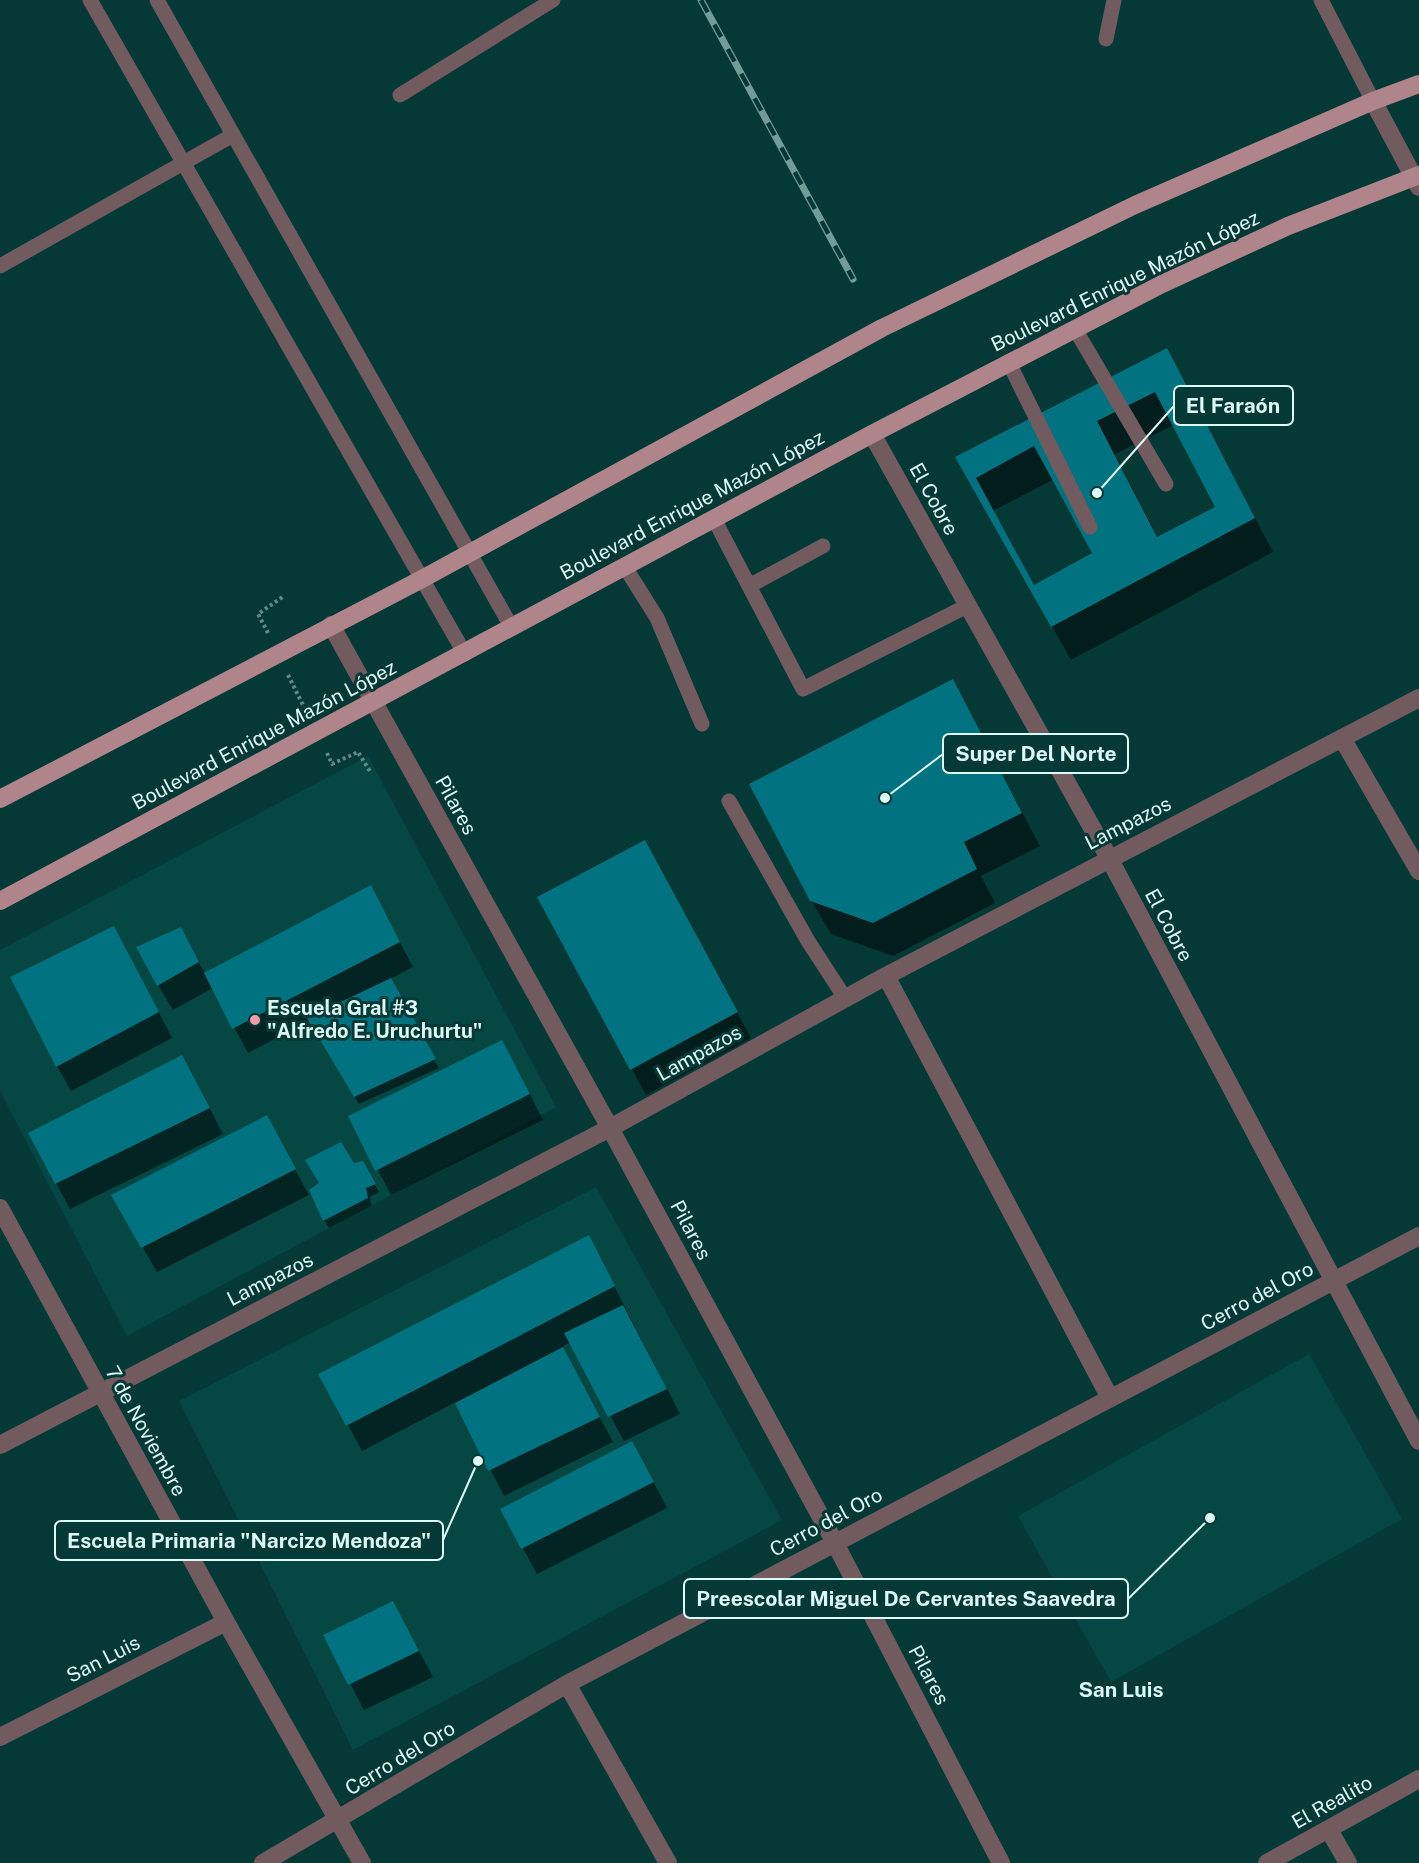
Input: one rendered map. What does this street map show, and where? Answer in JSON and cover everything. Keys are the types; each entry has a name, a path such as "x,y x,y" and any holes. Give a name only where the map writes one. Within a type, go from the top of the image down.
{"main road":[{"path":"0,799 422,579 902,318 1135,205 1373,101 1419,84"},
{"name":"Boulevard Enrique Mazón López","path":"0,902 872,434 1161,284 1288,226 1417,180"}],"street":[{"path":"1373,101 1417,180"},
{"name":"El Cobre","path":"872,434 1109,858 1234,1098 1335,1280 1419,1441"},
{"name":"Pilares","path":"331,625 610,1128 835,1543 1001,1863"},
{"name":"Lampazos","path":"0,1445 610,1128 886,976 1419,698"},
{"path":"1342,738 1419,871"},
{"path":"886,976 1110,1398"},
{"name":"7 de Noviembre","path":"0,1208 99,1393 362,1863"},
{"name":"Cerro del Oro","path":"263,1863 567,1684 1419,1236"},
{"name":"San Luis","path":"0,1737 226,1622"},
{"path":"567,1684 668,1863"},
{"name":"El Realito","path":"1267,1863 1419,1779"},
{"path":"1329,1830 1348,1863"}],"lane":[{"path":"90,0 465,654"},
{"path":"157,0 513,628"},
{"path":"400,95 553,0"},
{"path":"1106,39 1114,0"},
{"path":"1321,0 1373,101"},
{"path":"0,266 184,165 233,135"},
{"path":"1075,329 1166,484"},
{"path":"1009,363 1090,527"},
{"path":"714,519 802,689 969,605"},
{"path":"749,586 823,546"},
{"path":"626,567 657,618 702,724"},
{"path":"729,801 808,941 845,998"}],"path":[{"path":"269,635 258,614 284,596"},
{"path":"284,667 311,721"},
{"path":"321,742 332,764 358,752 371,773"}],"shaded area":[{"name":"Escuela Gral #3 \"Alfredo E. Uruchurtu\"","path":"368,756 556,1107 127,1336 0,1091 0,950"},
{"path":"596,1187 782,1520 353,1750 179,1401"},
{"path":"1309,1354 1402,1519 1111,1682 1018,1516"}],"building":[{"path":"1167,348 1255,518 1051,627 955,457","holes":["1155,392 1215,507 1157,537 1097,421","1034,446 1092,553 1034,585 976,478"]},
{"path":"953,679 1022,813 964,842 977,869 873,923 810,901 749,784"},
{"path":"645,840 738,1012 630,1070 537,897"},
{"path":"371,885 400,942 232,1029 204,973"},
{"path":"114,926 159,1012 56,1067 10,977"},
{"path":"181,927 199,962 157,986 136,947"},
{"path":"391,978 436,1059 354,1097 307,1018"},
{"path":"502,1040 530,1094 375,1171 348,1116"},
{"path":"182,1055 210,1108 55,1184 28,1133"},
{"path":"267,1115 296,1169 141,1248 111,1195"},
{"path":"341,1142 354,1163 363,1161 376,1184 366,1188 368,1198 323,1221 309,1190 319,1183 305,1160"},
{"path":"589,1235 615,1286 346,1426 318,1374"},
{"path":"623,1305 667,1389 608,1417 564,1333"},
{"path":"563,1347 600,1417 488,1471 455,1403"},
{"path":"632,1441 654,1482 521,1549 500,1509"},
{"path":"393,1601 419,1651 348,1685 323,1635"}],"railway":[{"path":"701,0 853,279"}],"place":[{"name":"El Faraón","path":"1097,493"},
{"name":"Super Del Norte","path":"885,798"},
{"name":"Escuela Gral #3 \"Alfredo E. Uruchurtu\"","path":"255,1020"},
{"name":"Escuela Primaria \"Narcizo Mendoza\"","path":"478,1461"},
{"name":"Preescolar Miguel De Cervantes Saavedra","path":"1210,1518"}],"district":[{"name":"San Luis","path":"1121,1689"}]}
